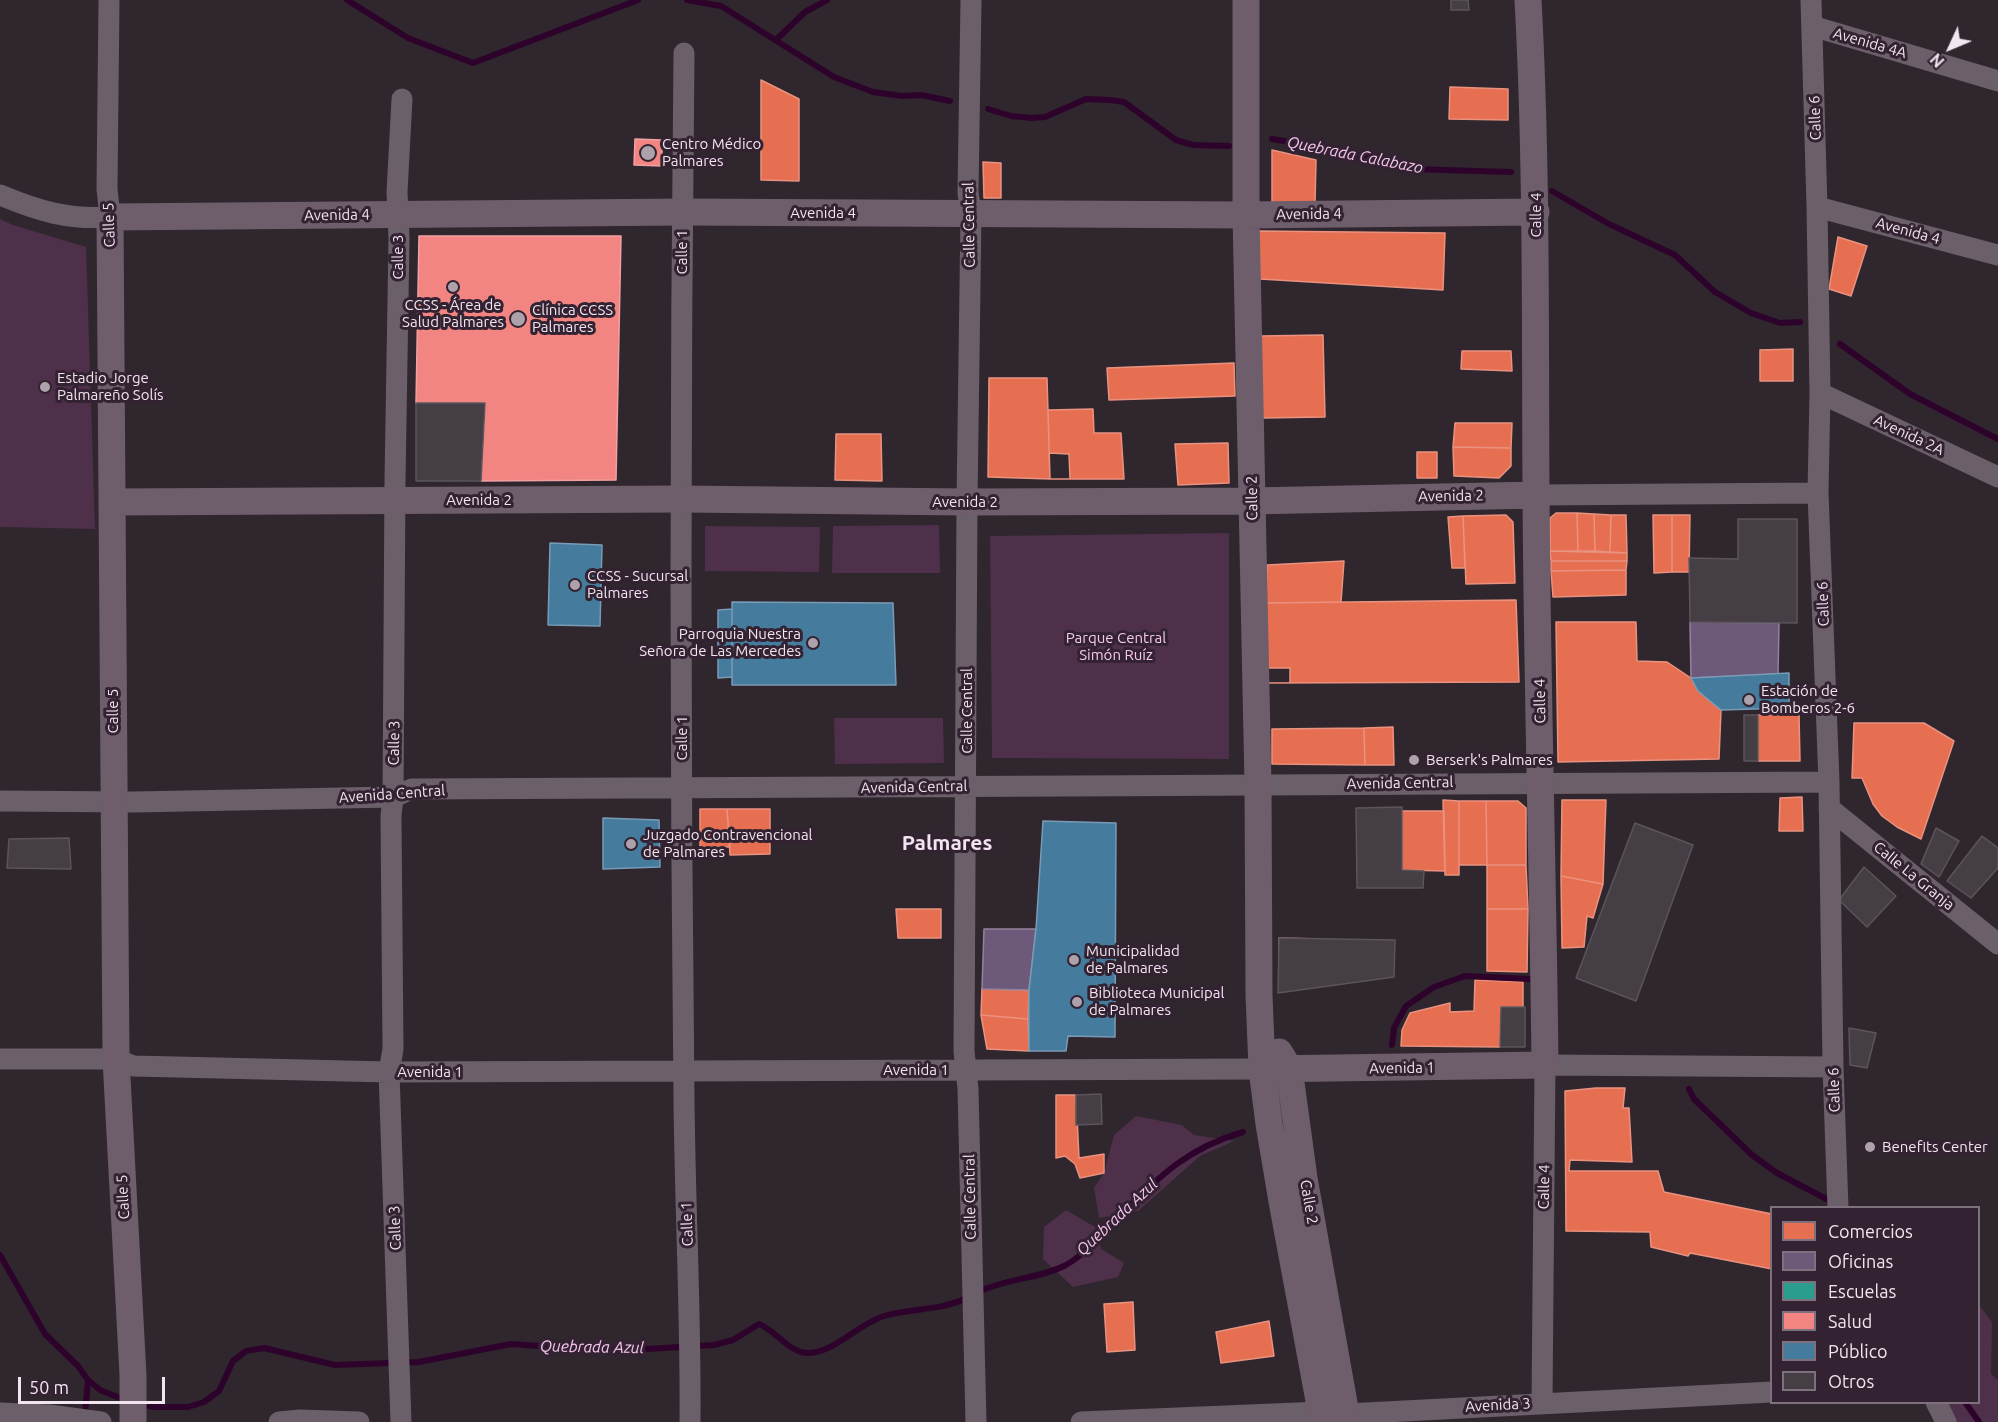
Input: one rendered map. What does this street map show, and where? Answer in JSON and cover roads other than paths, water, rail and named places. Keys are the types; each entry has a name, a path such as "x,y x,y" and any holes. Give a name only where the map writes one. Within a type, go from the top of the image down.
{"main road":[{"name":"Calle 2","path":"1246,0 1246,215 1262,1069 1271,1134 1334,1418"},
{"name":"Calle 4","path":"1528,0 1536,212 1536,495 1545,1065"},
{"name":"Avenida 4","path":"110,217 683,212 1246,215 1536,212"},
{"name":"Calle 5","path":"110,217 116,1059 133,1375 133,1422"},
{"name":"Avenida 2","path":"112,502 681,499 967,502 1251,501 1536,495"},
{"name":"Calle 2","path":"1259,995 1271,1039 1289,1068 1334,1418"},
{"name":"Avenida 1","path":"1262,1069 1545,1065"}],"street":[{"name":"Calle 5","path":"109,0 107,189 110,217"},
{"name":"Calle Central","path":"971,0 968,193 971,213 967,502 965,1070 968,1089 976,1422"},
{"name":"Calle 6","path":"1811,0 1820,393 1818,493 1829,782 1833,1067 1838,1203"},
{"name":"Avenida 4A","path":"1812,26 1998,81"},
{"name":"Calle 1","path":"684,53 682,790 690,1422"},
{"name":"Calle 3","path":"401,1422 389,1072 393,1049 391,816 399,238 397,214 402,99"},
{"path":"0,195 30,207 63,216 87,219 110,217"},
{"name":"Avenida 4","path":"1817,207 1998,255"},
{"name":"Avenida 2A","path":"1820,393 1998,477"},
{"name":"Avenida 2","path":"1536,495 1818,493"},
{"name":"Avenida Central","path":"0,801 113,802 393,797 412,789 682,790 967,786 1829,782"},
{"name":"Calle La Granja","path":"1829,808 1998,944"},
{"name":"Avenida 1","path":"0,1059 116,1059 133,1066 389,1072 1262,1069"},
{"name":"Avenida 1","path":"1545,1065 1833,1067"},
{"name":"Calle 4","path":"1542,1403 1545,1065"},
{"name":"Avenida 3","path":"1081,1422 1334,1418 1542,1403 1770,1392"},
{"path":"1937,1404 1946,1422"},
{"path":"0,1413 68,1417 101,1422"},
{"path":"279,1422 300,1420 359,1422"}],"waterway":[{"name":"Quebrada Calabazo","path":"347,0 408,38 473,63 638,0"},
{"name":"Quebrada Calabazo","path":"687,0 721,6 834,77 873,92 902,96 921,95 950,101"},
{"path":"776,40 805,12 827,0"},
{"name":"Quebrada Calabazo","path":"988,109 1011,116 1032,118 1045,117 1086,99 1124,102 1176,140 1193,145 1229,146"},
{"name":"Quebrada Calabazo","path":"1272,139 1342,151 1410,169 1511,172"},
{"name":"Quebrada Calabazo","path":"1552,191 1609,224 1675,255 1715,292 1751,313 1780,323 1800,322"},
{"name":"Quebrada Calabazo","path":"1840,344 1910,394 1998,439"},
{"name":"Quebrada Azul","path":"1392,1045 1394,1028 1406,1006 1434,987 1465,976 1529,979"},
{"name":"Quebrada Azul","path":"1689,1089 1694,1099 1752,1155 1777,1173 1832,1202"},
{"name":"Quebrada Azul","path":"978,1292 989,1287 1056,1270 1073,1261 1172,1168 1204,1147 1243,1132"},
{"name":"Quebrada Azul","path":"0,1255 45,1334 100,1390 125,1400"},
{"name":"Quebrada Azul","path":"141,1404 154,1407 188,1407 204,1402 219,1391 233,1361 246,1351 264,1348 335,1365 419,1362 511,1344 613,1351 714,1345 733,1340 759,1324 796,1350 810,1353 828,1348 884,1316 947,1305 969,1297"},
{"path":"85,1415 88,1380"},
{"name":"Quebrada Azul","path":"1966,1404 1979,1422"}],"place":[{"name":"Centro Médico Palmares","path":"648,153"},
{"name":"CCSS - Área de Salud Palmares","path":"453,287"},
{"name":"Clínica CCSS Palmares","path":"518,319"},
{"name":"Estadio Jorge Palmareño Solís","path":"45,387"},
{"name":"CCSS - Sucursal Palmares","path":"575,585"},
{"name":"Parroquia Nuestra Señora de Las Mercedes","path":"813,643"},
{"name":"Estación de Bomberos 2-6","path":"1749,700"},
{"name":"Berserk's Palmares","path":"1414,760"},
{"name":"Juzgado Contravencional de Palmares","path":"631,844"},
{"name":"Municipalidad de Palmares","path":"1074,960"},
{"name":"Biblioteca Municipal de Palmares","path":"1077,1002"},
{"name":"Benefits Center","path":"1870,1147"}],"district":[{"name":"Palmares","path":"947,843"}],"park label":[{"name":"Parque Central Simón Ruíz","path":"1116,646"}]}
